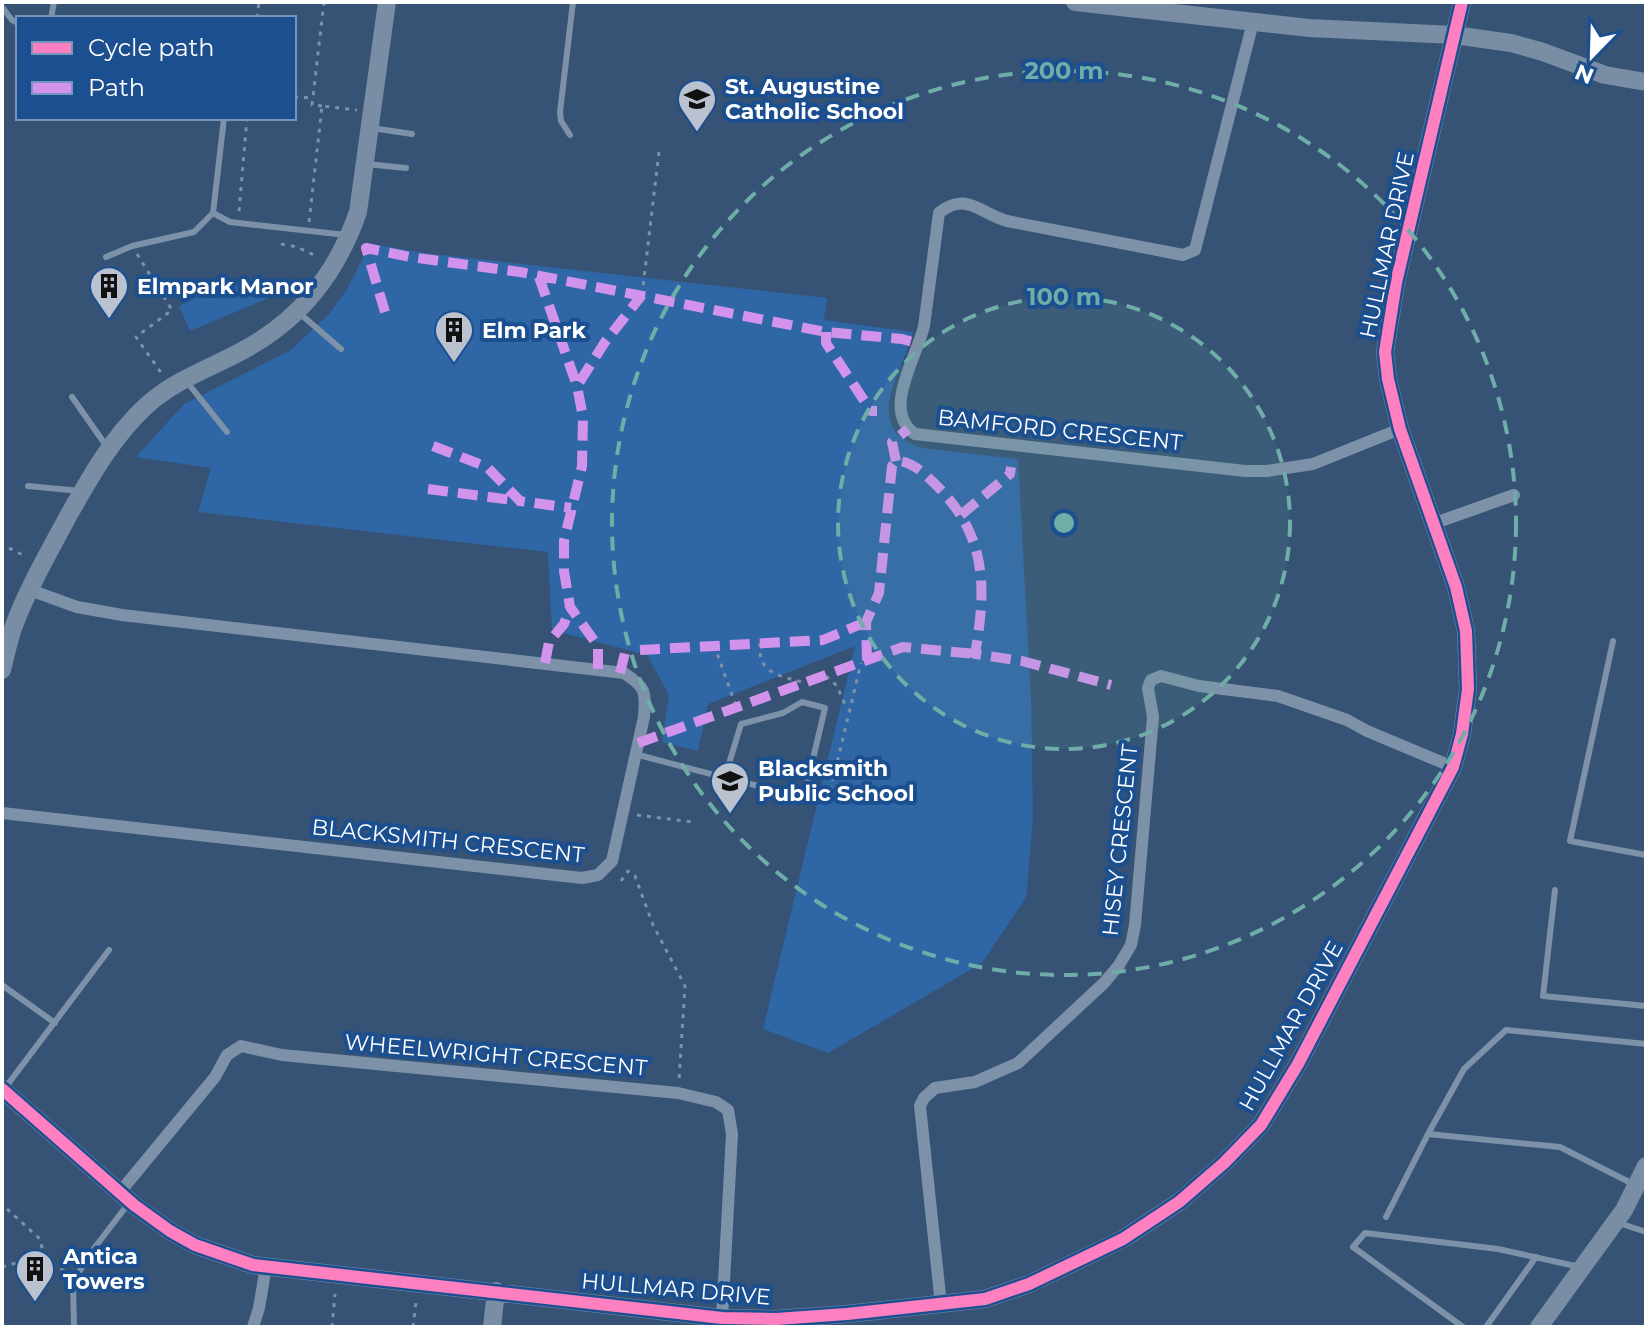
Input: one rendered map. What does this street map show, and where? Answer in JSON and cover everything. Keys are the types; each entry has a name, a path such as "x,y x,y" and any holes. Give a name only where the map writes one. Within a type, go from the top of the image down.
{"street":[{"path":"2,670 13,627 83,491 109,450 144,407 178,383 251,346 298,312 331,272 350,236 358,212 387,2"},
{"path":"1075,2 1253,22 1454,35 1511,43 1605,75 1646,82"},
{"name":"HULLMAR DRIVE","path":"3,1090 125,1197 170,1231 224,1257 266,1267 722,1318 776,1319 985,1299 1029,1284 1123,1239 1179,1202 1261,1125 1298,1064 1453,767 1462,734 1468,689 1468,654 1456,587 1400,429 1385,352 1387,331 1462,2"},
{"name":"BAMFORD CRESCENT","path":"1253,22 1195,250 1183,255 1007,221 964,202 951,204 939,213 924,326 900,397 902,421 915,434 1245,471 1313,464 1400,429"},
{"path":"1435,523 1514,495"},
{"name":"BLACKSMITH CRESCENT","path":"2,813 582,878 598,875 609,866 646,696 639,683 624,673 122,615 77,607 30,590"},
{"name":"HISEY CRESCENT","path":"941,1305 920,1106 935,1088 975,1082 1018,1063 1104,983 1131,945 1153,717 1148,688 1151,680 1161,676 1199,686 1278,696 1347,720 1453,767"},
{"name":"WHEELWRIGHT CRESCENT","path":"125,1197 215,1077 227,1055 241,1046 282,1055 678,1093 716,1102 728,1110 732,1134 722,1318"},
{"path":"1539,1327 1616,1222 1646,1166"},
{"path":"253,1327 266,1267"},
{"path":"492,1327 496,1291"}],"lane":[{"path":"570,135 561,121 560,112 573,2"},
{"path":"2,7 16,22"},
{"path":"106,257 132,246 194,232 213,213 224,120"},
{"path":"371,120 412,134"},
{"path":"365,163 406,168"},
{"path":"213,213 230,222 350,236"},
{"path":"298,312 341,349"},
{"path":"178,383 227,432"},
{"path":"72,397 109,450"},
{"path":"28,486 83,491"},
{"path":"1613,641 1570,841 1646,855"},
{"path":"635,754 725,777 804,797 825,708 802,702 783,713 741,724 725,777"},
{"path":"1555,890 1543,996 1646,1006"},
{"path":"3,1090 109,950"},
{"path":"2,985 55,1023"},
{"path":"1386,1217 1464,1069 1506,1030 1646,1044"},
{"path":"1428,1134 1560,1147 1636,1186"},
{"path":"74,1327 73,1284 125,1197"},
{"path":"1616,1222 1646,1232"},
{"path":"1463,1327 1353,1247 1365,1233 1498,1249 1583,1267"},
{"path":"1486,1327 1536,1257"}],"path":[{"path":"324,2 312,105 371,120"},
{"path":"296,97 312,98"},
{"path":"308,230 322,106"},
{"path":"247,120 237,211 252,213"},
{"path":"642,295 659,152"},
{"path":"309,220 322,222"},
{"path":"281,244 297,247 318,257"},
{"path":"132,246 172,310 136,337 178,383"},
{"path":"9,548 25,556"},
{"path":"760,643 759,657 764,667 783,677 806,683"},
{"path":"714,645 736,706"},
{"path":"828,800 861,663"},
{"path":"826,676 837,686 849,712"},
{"path":"622,813 693,822"},
{"path":"621,881 628,871 635,876 653,925 685,986 679,1084"},
{"path":"7,1209 40,1239 46,1265"},
{"path":"2,1267 23,1261 78,1274"},
{"path":"332,1327 335,1294"},
{"path":"413,1327 416,1303"}],"shaded area":[{"path":"370,244 433,254 827,298 824,320 913,332 890,398 889,413 893,427 903,439 922,448 1018,459 1031,698 1033,819 1026,898 982,963 828,1053 763,1029 855,646 708,704 698,751 662,742 669,695 647,655 552,630 548,552 198,512 211,468 136,457 184,404 291,350 329,314 346,291"},
{"path":"221,284 275,287 269,298 190,331 179,306"}],"marked path":[{"path":"385,312 366,248 520,272 826,332 902,339 920,344"},
{"path":"539,277 577,386"},
{"path":"598,669 598,646 570,607 564,571 564,541 582,466 583,417 577,386 605,342 642,295"},
{"path":"826,332 826,343 871,411 877,411"},
{"path":"896,461 892,442 908,429"},
{"path":"433,446 487,467 520,501 571,508"},
{"path":"867,660 866,622 879,593 892,466 896,461 901,461 921,471 951,501 973,541 981,583 975,654 1022,661 1111,685"},
{"path":"961,515 1010,474 1011,467"},
{"path":"428,489 520,501"},
{"path":"545,663 549,642 564,624 570,607"},
{"path":"640,650 823,640 866,622"},
{"path":"620,673 627,645"},
{"path":"638,743 903,647 975,654"}],"cycle path":[{"path":"2,1089 134,1205 170,1231 195,1245 253,1265 722,1318 776,1319 847,1314 985,1299 1029,1284 1123,1239 1179,1202 1261,1125 1298,1064 1453,767 1462,734 1468,689 1466,631 1456,587 1400,429 1385,352 1396,283 1462,2"}],"place":[{"name":"St. Augustine Catholic School","path":"697,133"},
{"name":"Elmpark Manor","path":"109,320"},
{"name":"Elm Park","path":"454,364"},
{"name":"Blacksmith Public School","path":"730,815"},
{"name":"Antica Towers","path":"35,1303"}]}
